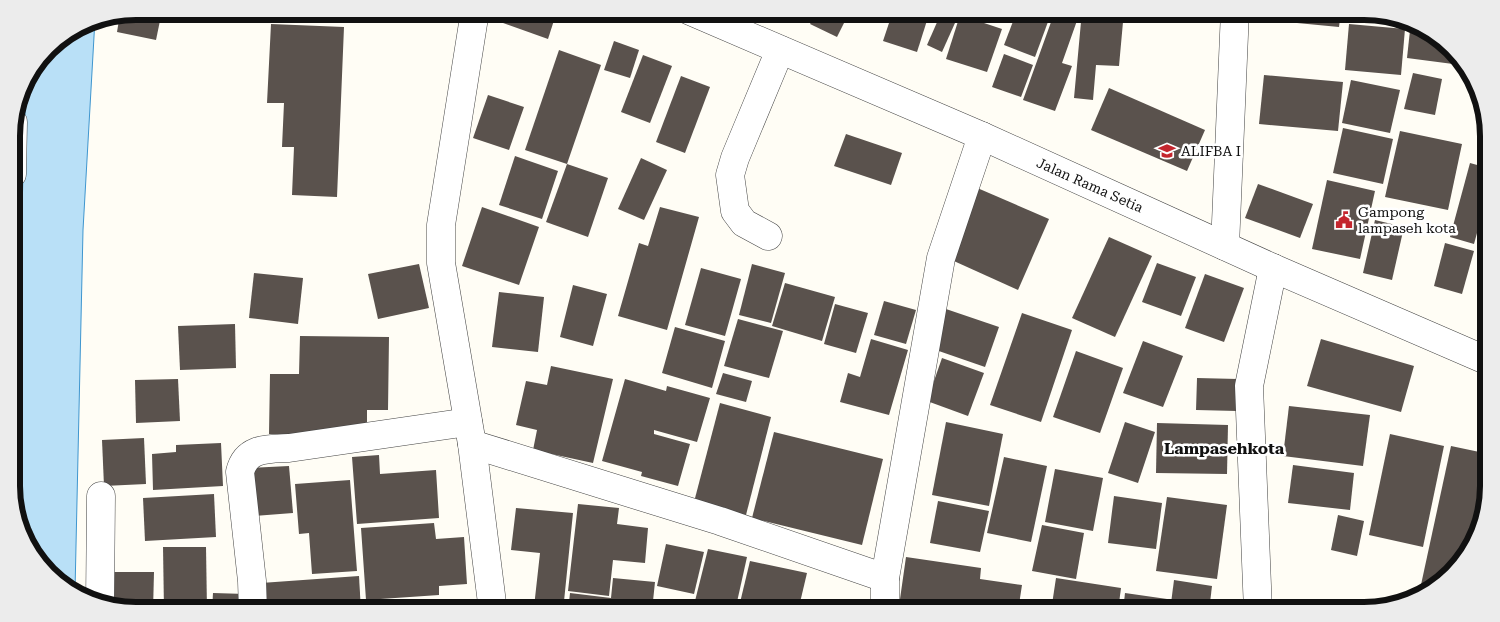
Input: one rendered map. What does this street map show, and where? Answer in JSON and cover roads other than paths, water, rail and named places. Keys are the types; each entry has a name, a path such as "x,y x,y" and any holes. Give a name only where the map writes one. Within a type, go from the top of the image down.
{"street":[{"path":"474,20 441,226 441,263 470,433 492,602"},
{"name":"Jalan Rama Setia","path":"711,20 982,136 1273,268 1480,358"},
{"path":"1225,246 1235,20"},
{"path":"768,236 744,223 735,211 730,175 735,158 780,50"},
{"path":"885,602 885,578 941,258 982,136"},
{"path":"1258,602 1249,386 1273,268"},
{"path":"253,602 240,472 242,464 250,454 259,450 470,433 885,578"},
{"path":"100,596 101,496"}],"water":[{"path":"94,28 83,230 75,584 54,568 36,544 24,516 21,501 20,274 25,102 36,78 54,54 72,40"}],"place":[{"name":"ALIFBA I","path":"1167,151"},
{"name":"Gampong lampaseh kota","path":"1344,220"}],"district":[{"name":"Lampasehkota","path":"1224,448"}]}
